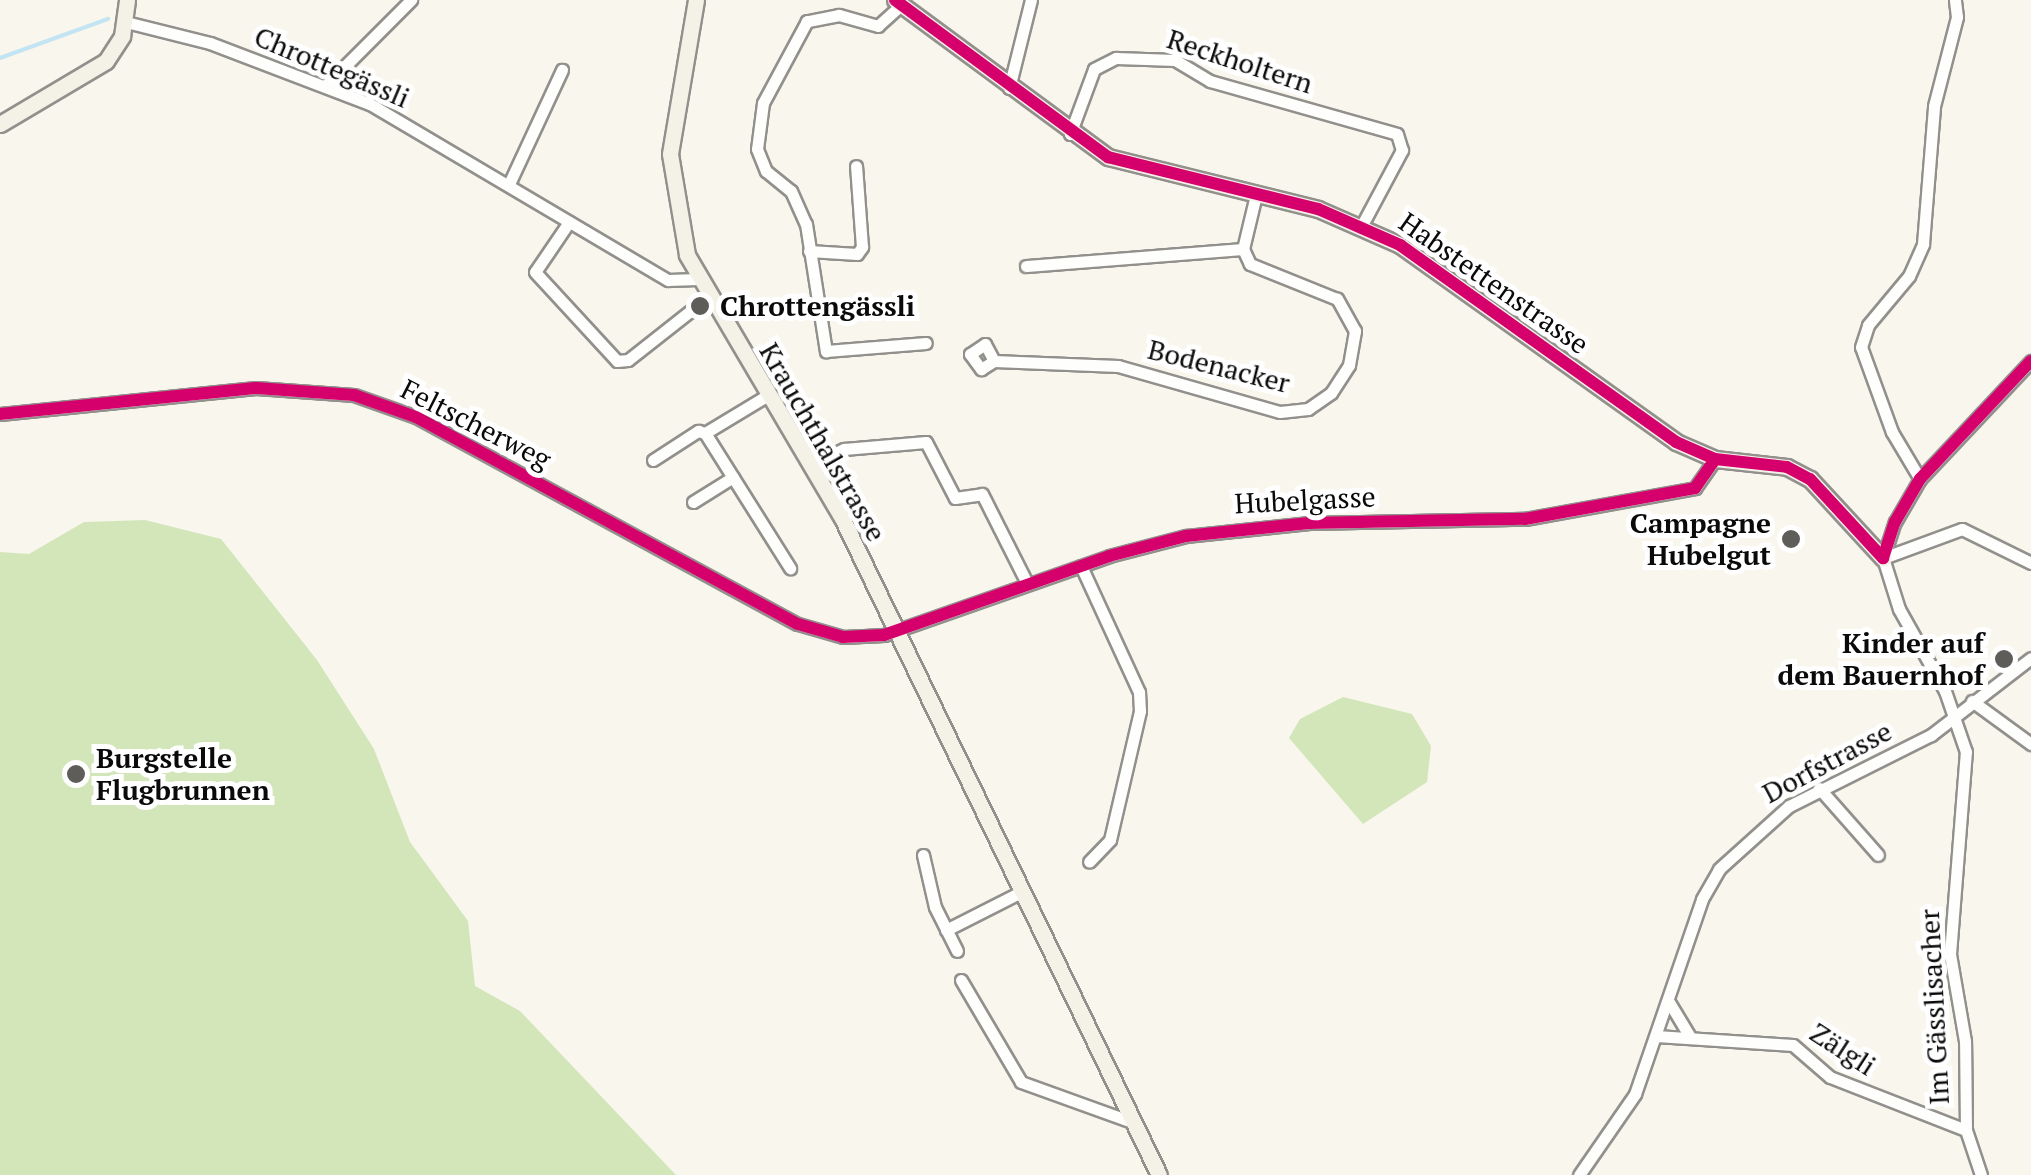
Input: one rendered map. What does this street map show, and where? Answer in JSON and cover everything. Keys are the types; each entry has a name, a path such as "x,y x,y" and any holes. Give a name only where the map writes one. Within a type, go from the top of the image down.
{"street":[{"path":"0,124 100,66 126,22 127,0"},
{"path":"325,86 411,0"},
{"name":"Krauchthalstrasse","path":"696,0 674,101 670,154 676,220 698,279 811,465 896,631 1159,1175"},
{"path":"1010,88 1031,0"},
{"path":"1920,478 1892,432 1861,348 1868,324 1909,276 1924,244 1934,106 1957,18 1955,0"},
{"path":"898,2 878,26 839,15 806,21 763,103 757,149 766,171 791,191 809,251 826,351 926,343"},
{"name":"Habstettenstrasse","path":"898,2 1070,134 1134,167 1256,195 1362,226 1428,262 1666,436 1715,459 1780,465 1804,476 1883,558"},
{"name":"Chrottegässli","path":"126,22 184,34 370,104 668,280 698,279"},
{"name":"Reckholtern","path":"1070,134 1094,69 1116,58 1174,60 1210,81 1397,134 1402,150 1362,226"},
{"path":"508,184 562,70"},
{"path":"809,251 857,254 862,247 856,166"},
{"path":"1026,266 1244,250 1256,195"},
{"path":"569,222 535,272 617,360 628,360 708,297"},
{"name":"Bodenacker","path":"994,362 1118,366 1280,412 1308,409 1332,393 1349,365 1355,331 1349,312 1337,298 1271,278 1250,264 1244,250"},
{"path":"1954,716 1900,609 1883,558 1894,522 1920,478 2031,361"},
{"name":"Feltscherweg","path":"0,414 278,386 354,394 430,425 798,624 843,636 896,631"},
{"path":"706,433 768,396"},
{"path":"654,460 698,431 706,433 790,568"},
{"path":"811,465 844,450 926,442 954,498 982,494 1027,584"},
{"name":"Hubelgasse","path":"896,631 1080,566 1224,530 1556,514 1695,488 1715,459"},
{"path":"693,502 733,477"},
{"path":"1883,558 1962,529 2031,562"},
{"path":"1080,566 1139,692 1140,711 1110,840 1089,862"},
{"name":"Dorfstrasse","path":"1579,1175 1618,1126 1718,869 1767,822 1819,788 1930,735 2031,658"},
{"path":"1972,701 2031,744"},
{"name":"Im Gässlisacher","path":"1954,716 1966,772 1950,954 1965,1041 1966,1130 1981,1175"},
{"path":"1819,788 1878,855"},
{"path":"923,855 946,930 957,951"},
{"path":"946,930 1021,892"},
{"path":"961,980 1021,1082 1132,1122"},
{"path":"1669,1002 1688,1034"},
{"name":"Zälgli","path":"1656,1036 1688,1034 1793,1045 1846,1085 1966,1130"}],"green space":[{"path":"145,520 221,539 317,660 374,749 410,842 468,921 475,986 520,1011 676,1175 0,1175 0,552 29,554 84,522"},
{"path":"1343,697 1412,714 1431,746 1427,782 1363,824 1289,738 1300,719"}],"waterway":[{"path":"0,58 108,19"}],"cycle path":[{"path":"895,0 1108,157 1318,209 1400,245 1676,442 1715,459 1787,467 1810,479 1883,558 1895,522 1920,479 2031,361"},
{"path":"0,414 256,388 354,395 416,417 798,624 843,637 884,635 1109,556 1186,536 1309,523 1525,519 1695,488 1715,459"}],"place":[{"name":"Chrottengässli","path":"700,306"},
{"name":"Campagne Hubelgut","path":"1791,539"},
{"name":"Kinder auf dem Bauernhof","path":"2004,659"},
{"name":"Burgstelle Flugbrunnen","path":"76,774"}]}
